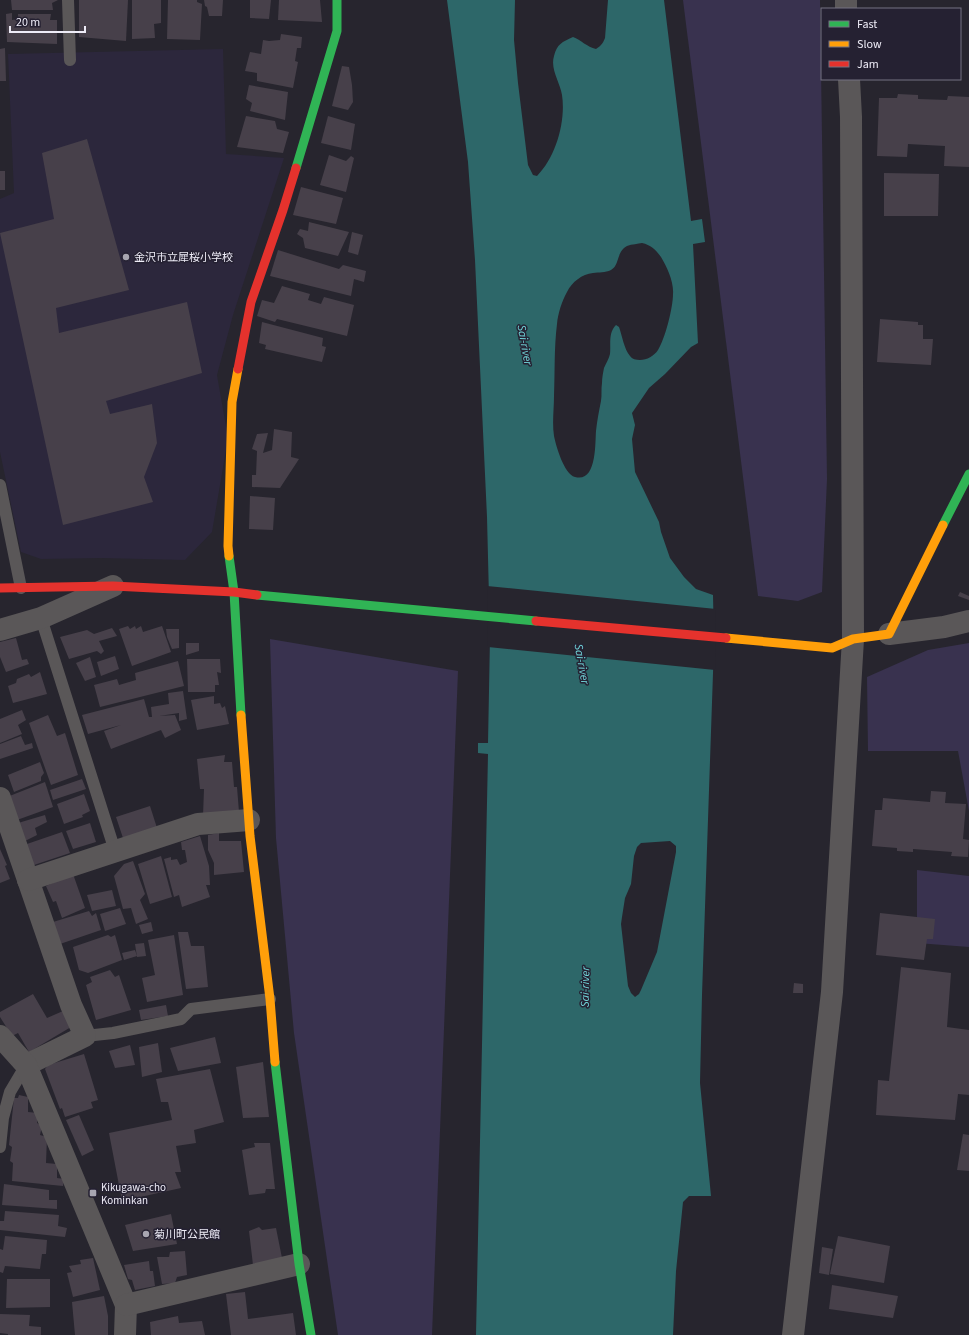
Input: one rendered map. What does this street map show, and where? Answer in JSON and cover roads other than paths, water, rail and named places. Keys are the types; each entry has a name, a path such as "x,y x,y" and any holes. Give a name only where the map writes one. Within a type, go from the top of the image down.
{"street":[{"path":"311,1335 299,1264 249,820 234,592 228,546 232,409 251,302 284,210 337,31 337,0"},
{"path":"793,1335 832,992 853,639 851,117 849,80"},
{"path":"889,634 969,474"},
{"path":"0,630 41,618 114,586"},
{"path":"0,588 114,586 234,592 272,597 832,648 853,639 944,627 969,621"},
{"path":"0,798 71,1005 84,1036 26,1065"},
{"path":"28,880 198,824 249,820"},
{"path":"0,1036 26,1065 126,1305 125,1335"},
{"path":"126,1305 299,1264"}],"lane":[{"path":"68,0 70,60"},
{"path":"0,485 21,588"},
{"path":"41,618 115,851"},
{"path":"84,1036 113,1033 181,1019 191,1009 270,999"},
{"path":"0,1147 3,1118 10,1092 26,1065"}],"water":[{"name":"Sai-river","path":"447,0 515,0 514,40 528,165 533,175 537,176 544,168 554,149 561,127 563,105 562,95 553,66 555,52 558,46 573,37 593,48 596,49 599,47 605,38 608,0 664,0 691,221 702,219 705,242 693,244 698,343 691,347 649,388 632,413 635,425 632,439 635,472 659,522 670,558 684,577 696,589 713,595 714,644 700,1083 711,1196 689,1196 683,1202 676,1271 673,1335 476,1335 488,754 478,753 478,743 488,743 490,638 487,517 475,260 468,162","holes":["642,243 651,246 657,252 670,275 673,294 672,307 668,323 658,350 650,357 643,360 636,360 631,357 625,346 619,327 616,325 613,328 610,339 610,354 604,368 593,461 587,474 582,477 575,477 567,471 561,459 553,431 555,342 559,311 567,292 578,279 585,275 611,270 616,265 619,255 627,246","670,841 676,846 676,852 657,952 641,990 635,997 631,993 628,986 621,924 625,898 631,884 634,856 637,847 641,843"]}],"place":[{"name":"金沢市立犀桜小学校","path":"126,257"},
{"name":"Kikugawa-cho Kominkan","path":"93,1193"},
{"name":"菊川町公民館","path":"146,1234"}]}
